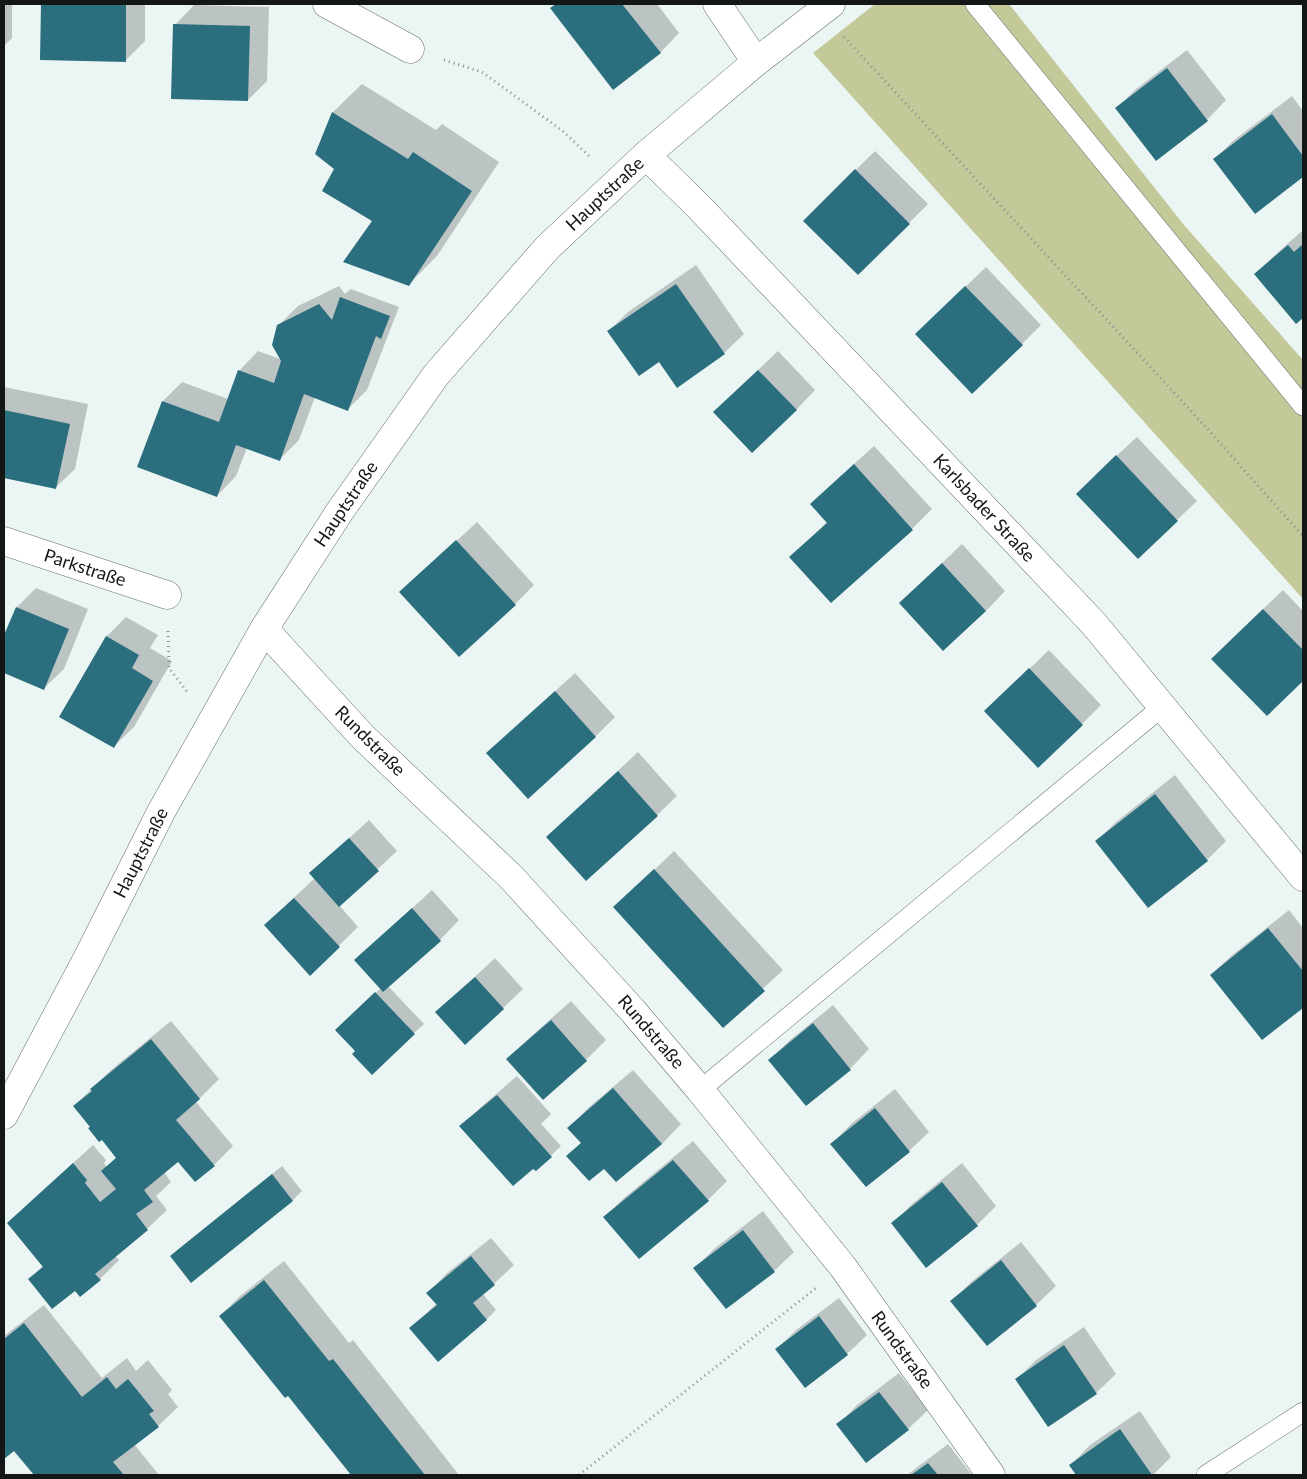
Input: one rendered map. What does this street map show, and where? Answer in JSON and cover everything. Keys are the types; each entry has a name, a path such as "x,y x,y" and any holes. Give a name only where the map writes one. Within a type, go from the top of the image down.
{"street":[{"path":"327,4 410,49"},
{"path":"716,4 756,62"},
{"name":"Hauptstraße","path":"4,1115 87,959 161,812 264,629 340,511 436,375 547,248 617,182 756,62 826,8"},
{"name":"Karlsbader Straße","path":"646,155 700,208 1094,624 1303,878"},
{"name":"Parkstraße","path":"4,542 167,596"},
{"name":"Rundstraße","path":"264,629 363,737 511,877 632,1011 700,1090 843,1267 992,1475"}],"lane":[{"path":"975,4 1303,406"},
{"path":"700,1090 1162,707"},
{"path":"1206,1475 1303,1412"}],"path":[{"path":"826,8 1303,536"},
{"path":"410,49 482,72 564,132 617,182"},
{"path":"167,596 169,668 186,692 217,712"},
{"path":"579,1475 843,1267"}],"green space":[{"path":"875,4 1009,4 1184,225 1303,360 1303,599 813,53"}],"building":[{"path":"41,4 126,4 126,62 40,60"},
{"path":"556,4 622,4 661,53 613,90 550,8"},
{"path":"173,24 250,26 248,101 171,99"},
{"path":"1167,68 1208,121 1156,161 1115,108"},
{"path":"332,112 408,159 413,152 472,191 409,286 343,262 372,221 322,191 334,169 315,154"},
{"path":"1272,114 1303,156 1303,177 1255,214 1213,159"},
{"path":"855,169 910,224 858,275 803,221"},
{"path":"1303,244 1303,318 1296,324 1254,274 1288,245 1294,252"},
{"path":"676,284 725,354 677,388 659,362 639,376 607,331"},
{"path":"965,286 1023,345 972,394 915,334"},
{"path":"340,297 390,316 381,339 376,336 348,411 304,394 280,461 236,445 217,497 137,467 162,401 219,422 238,370 274,383 281,361 272,345 277,325 319,304 332,320"},
{"path":"758,370 797,410 752,453 713,412"},
{"path":"4,410 70,424 56,489 4,478"},
{"path":"1116,455 1178,521 1138,559 1076,494"},
{"path":"854,464 913,530 831,603 789,557 827,523 810,504"},
{"path":"456,540 516,605 459,657 399,592"},
{"path":"942,563 986,611 943,651 899,603"},
{"path":"16,607 69,629 44,690 4,673 4,635"},
{"path":"1263,609 1303,650 1303,681 1267,716 1211,659"},
{"path":"106,636 139,655 132,668 153,681 114,748 59,717"},
{"path":"1029,668 1083,725 1038,768 984,711"},
{"path":"555,691 596,737 528,799 486,753"},
{"path":"618,771 658,816 586,881 546,837"},
{"path":"1155,794 1208,861 1148,908 1095,841"},
{"path":"349,838 379,871 339,907 309,873"},
{"path":"654,869 765,991 723,1028 613,907"},
{"path":"294,898 340,947 310,976 264,925"},
{"path":"412,908 441,941 383,992 354,960"},
{"path":"1268,928 1303,971 1303,1008 1262,1040 1210,975"},
{"path":"475,977 504,1009 465,1045 435,1012"},
{"path":"375,992 415,1034 372,1075 352,1054 355,1051 335,1030"},
{"path":"551,1020 587,1061 543,1100 506,1059"},
{"path":"813,1023 851,1070 806,1106 768,1060"},
{"path":"151,1039 200,1099 176,1120 215,1166 195,1182 178,1162 144,1190 153,1202 136,1214 148,1230 95,1274 101,1280 80,1297 75,1291 52,1309 28,1279 43,1267 7,1223 73,1163 87,1180 85,1183 100,1202 116,1189 101,1171 116,1158 102,1140 99,1142 73,1106 92,1091 90,1089"},
{"path":"613,1088 662,1144 616,1182 604,1169 589,1181 566,1156 581,1143 567,1128"},
{"path":"497,1095 552,1157 536,1171 533,1169 513,1186 459,1126"},
{"path":"875,1108 910,1152 866,1187 830,1144"},
{"path":"673,1160 709,1201 639,1259 603,1217"},
{"path":"272,1174 293,1201 191,1283 170,1256"},
{"path":"942,1182 978,1226 926,1268 891,1223"},
{"path":"743,1230 775,1272 726,1309 693,1268"},
{"path":"471,1256 495,1285 473,1303 487,1320 438,1362 409,1328 437,1305 426,1293"},
{"path":"1001,1260 1037,1306 987,1346 950,1301"},
{"path":"264,1280 329,1361 333,1359 425,1475 351,1475 288,1396 285,1398 219,1316"},
{"path":"819,1316 848,1355 805,1388 775,1349"},
{"path":"24,1323 82,1397 107,1377 116,1389 128,1379 154,1411 149,1414 159,1427 113,1462 124,1475 34,1475 14,1451 4,1459 4,1339"},
{"path":"1064,1345 1097,1394 1048,1427 1015,1379"},
{"path":"879,1392 909,1430 866,1463 836,1424"},
{"path":"1120,1429 1152,1475 1076,1475 1069,1465"},
{"path":"928,1463 938,1475 911,1475"}]}
